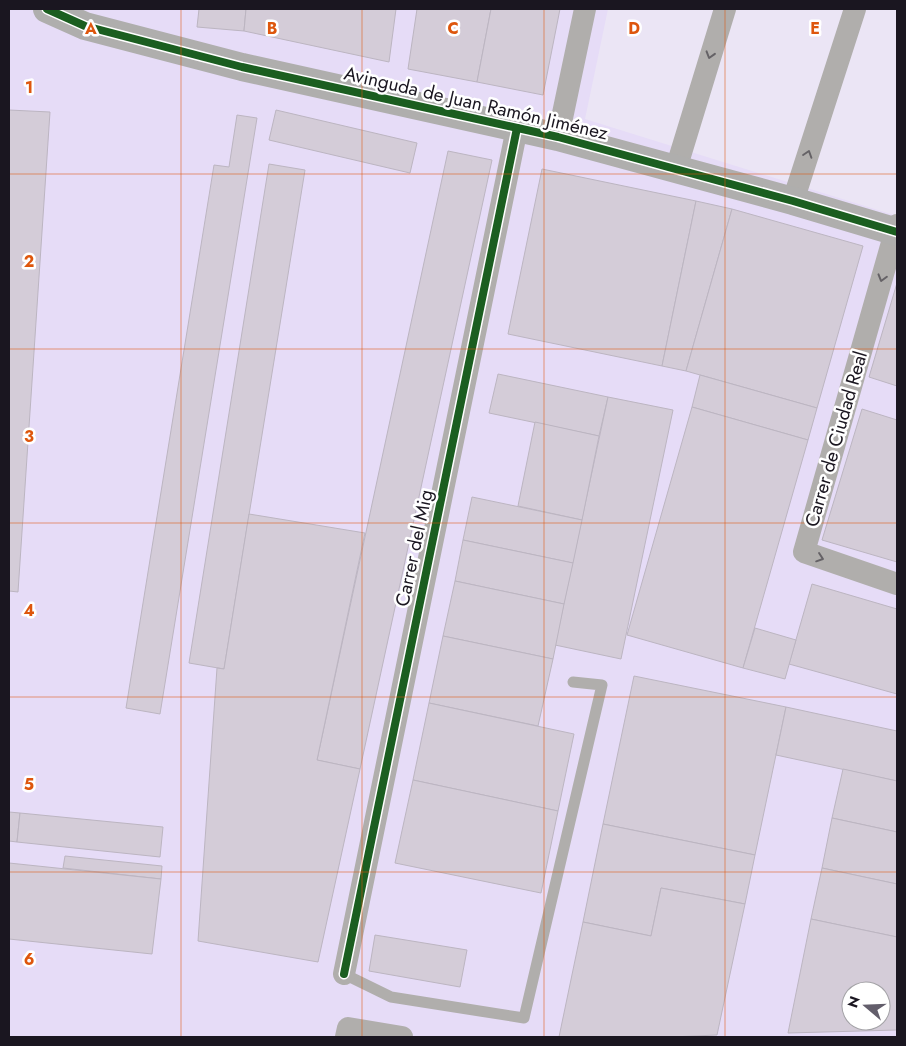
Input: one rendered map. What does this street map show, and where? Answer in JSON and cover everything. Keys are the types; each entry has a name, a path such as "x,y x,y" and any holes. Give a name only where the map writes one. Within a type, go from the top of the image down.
{"street":[{"name":"Avinguda de Juan Ramón Jiménez","path":"47,9 85,26 242,67 558,137 896,229"},
{"path":"558,137 586,9"},
{"path":"676,169 725,9"},
{"path":"793,201 855,9"},
{"name":"Carrer del Mig","path":"344,974 517,128"},
{"name":"Carrer de Ciudad Real","path":"896,229 804,552 897,584"},
{"path":"347,1033 402,1037"}],"lane":[{"path":"344,974 391,997 524,1018 549,918 602,685 572,682"}],"shaded area":[{"path":"9,9 608,9 585,119 897,216 897,1037 9,1037"}],"building":[{"path":"199,9 246,9 244,31 197,27"},
{"path":"246,9 396,9 389,62 244,31"},
{"path":"417,9 491,9 477,82 408,69"},
{"path":"491,9 560,9 543,95 477,82"},
{"path":"9,110 50,112 18,592 9,591"},
{"path":"276,110 417,143 410,173 269,140"},
{"path":"237,115 257,118 160,714 126,708 214,165 229,167"},
{"path":"448,151 492,160 360,769 317,760"},
{"path":"269,164 305,170 224,669 189,663"},
{"path":"542,169 696,201 662,366 508,334"},
{"path":"696,201 732,209 686,371 662,366"},
{"path":"732,209 863,246 817,408 686,371"},
{"path":"897,283 897,386 869,377"},
{"path":"498,374 608,397 599,436 489,413"},
{"path":"700,375 817,408 808,440 692,407"},
{"path":"608,397 673,410 621,659 555,645"},
{"path":"692,407 808,440 743,668 627,635"},
{"path":"862,409 897,420 897,562 822,540"},
{"path":"535,422 599,436 582,520 518,506"},
{"path":"472,497 582,520 573,563 463,540"},
{"path":"249,514 365,533 317,760 360,769 318,962 198,941 217,668 224,669"},
{"path":"463,540 573,563 564,604 455,581"},
{"path":"455,581 564,604 553,659 443,636"},
{"path":"812,584 897,609 897,694 789,664"},
{"path":"755,628 796,640 785,679 743,668"},
{"path":"443,636 553,659 538,726 429,703"},
{"path":"634,676 786,707 755,855 603,824"},
{"path":"429,703 574,734 558,811 413,780"},
{"path":"786,707 897,731 897,781 776,755"},
{"path":"843,769 897,781 897,832 832,818"},
{"path":"413,780 558,811 541,893 395,863"},
{"path":"9,812 20,813 17,842 9,841"},
{"path":"20,813 163,827 160,857 17,842"},
{"path":"832,818 897,832 897,884 822,868"},
{"path":"603,824 755,855 745,904 661,888 651,936 583,922"},
{"path":"65,856 162,866 161,879 63,868"},
{"path":"9,863 161,879 152,954 9,939"},
{"path":"822,868 897,884 897,937 811,919"},
{"path":"661,888 745,904 717,1035 559,1037 583,922 651,936"},
{"path":"811,919 897,937 897,1030 891,1030 891,981 841,981 841,1031 861,1031 788,1033"},
{"path":"375,935 467,950 460,987 369,971"}],"cycle path":[{"path":"47,9 85,26 242,67 558,137 793,201 897,232"},
{"path":"344,974 517,128"}]}
